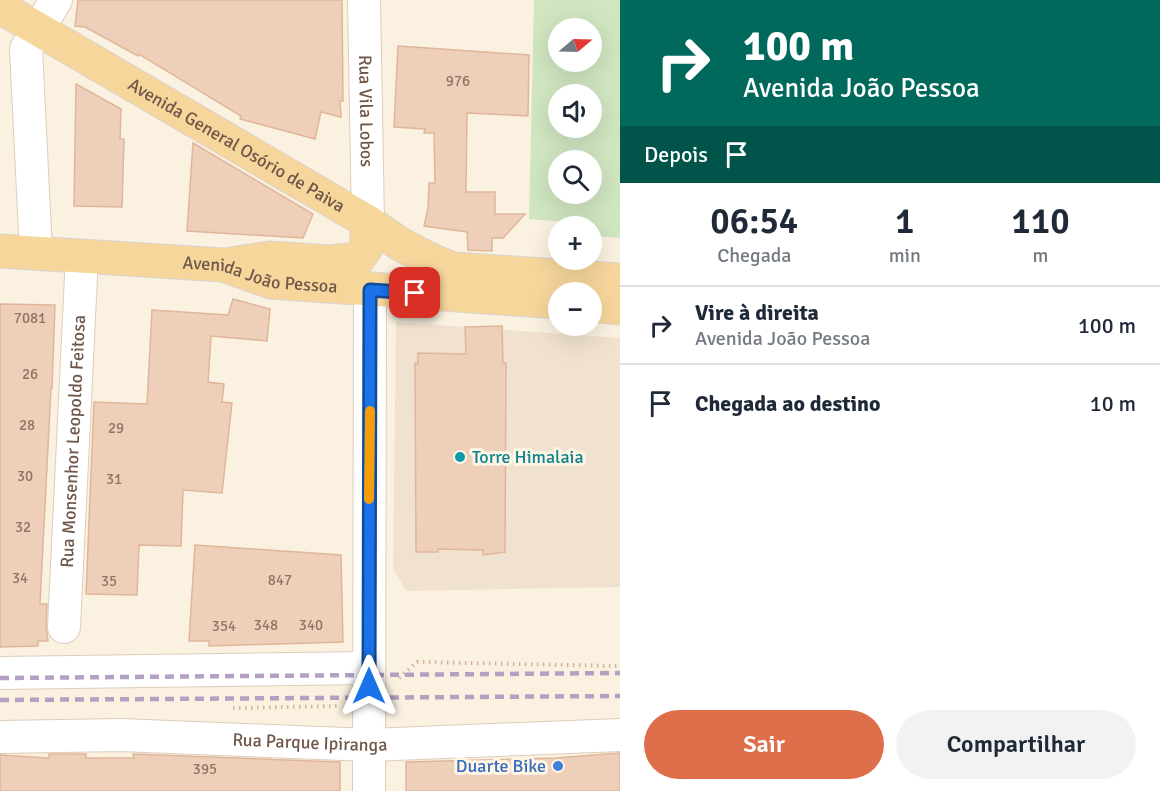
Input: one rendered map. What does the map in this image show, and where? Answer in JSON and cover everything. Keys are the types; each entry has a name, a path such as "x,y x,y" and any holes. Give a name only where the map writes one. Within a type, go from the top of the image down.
{"main road":[{"name":"Avenida General Osório de Paiva","path":"0,7 368,222 400,244 433,261 453,268 478,271 620,279"},
{"path":"223,265 270,258 329,262 358,259 366,248 368,222"},
{"name":"Avenida João Pessoa","path":"0,251 223,265 271,282 548,301"},
{"path":"602,306 620,308"}],"street":[{"path":"36,253 26,48 56,0"},
{"name":"Rua Vila Lobos","path":"364,0 368,222"},
{"name":"Rua Monsenhor Leopoldo Feitosa","path":"64,627 82,256"},
{"path":"369,791 370,290"},
{"path":"0,673 369,668"},
{"name":"Rua Parque Ipiranga","path":"0,737 120,735 369,745 620,735"}],"shaded area":[{"path":"396,322 548,333 548,336 620,338 620,587 406,591 393,568"}],"green space":[{"path":"534,0 620,0 620,238 602,237 602,216 548,216 548,220 529,219"}],"building":[{"path":"78,0 342,0 343,101 340,101 341,117 321,112 315,139 240,119 241,116 139,54 138,56 85,27 75,26"},
{"path":"398,46 529,55 528,116 467,113 466,192 495,192 495,214 525,214 503,238 492,238 492,251 468,250 467,232 424,226 428,208 429,183 435,183 434,133 424,133 425,129 394,127"},
{"path":"76,84 121,109 120,139 124,139 122,207 74,206"},
{"path":"193,143 313,214 303,238 187,231"},
{"path":"233,299 270,309 267,341 211,336 208,382 224,384 222,402 232,403 222,493 183,490 181,546 139,545 137,595 86,594 94,402 147,404 152,310 228,315"},
{"path":"0,304 55,305 40,604 47,604 48,641 38,641 38,646 0,647"},
{"name":"Torre Himalaia","path":"502,326 503,363 506,363 505,552 483,555 483,550 438,549 438,552 416,552 415,363 418,364 418,353 466,354 465,327"},
{"path":"195,545 341,555 343,642 209,646 209,641 189,641"},
{"path":"620,753 620,791 406,791 406,762 556,758"},
{"path":"49,754 86,754 86,758 134,758 133,754 340,762 340,791 0,791 0,755 49,758"}],"railway":[{"path":"0,678 620,673"},
{"path":"0,700 620,696"}],"slow traffic":[{"path":"369,499 370,411"}],"place":[{"name":"Torre Himalaia","path":"460,457"},
{"name":"Duarte Bike","path":"558,766"}],"route":[{"path":"369,686 370,290 415,293"}]}
